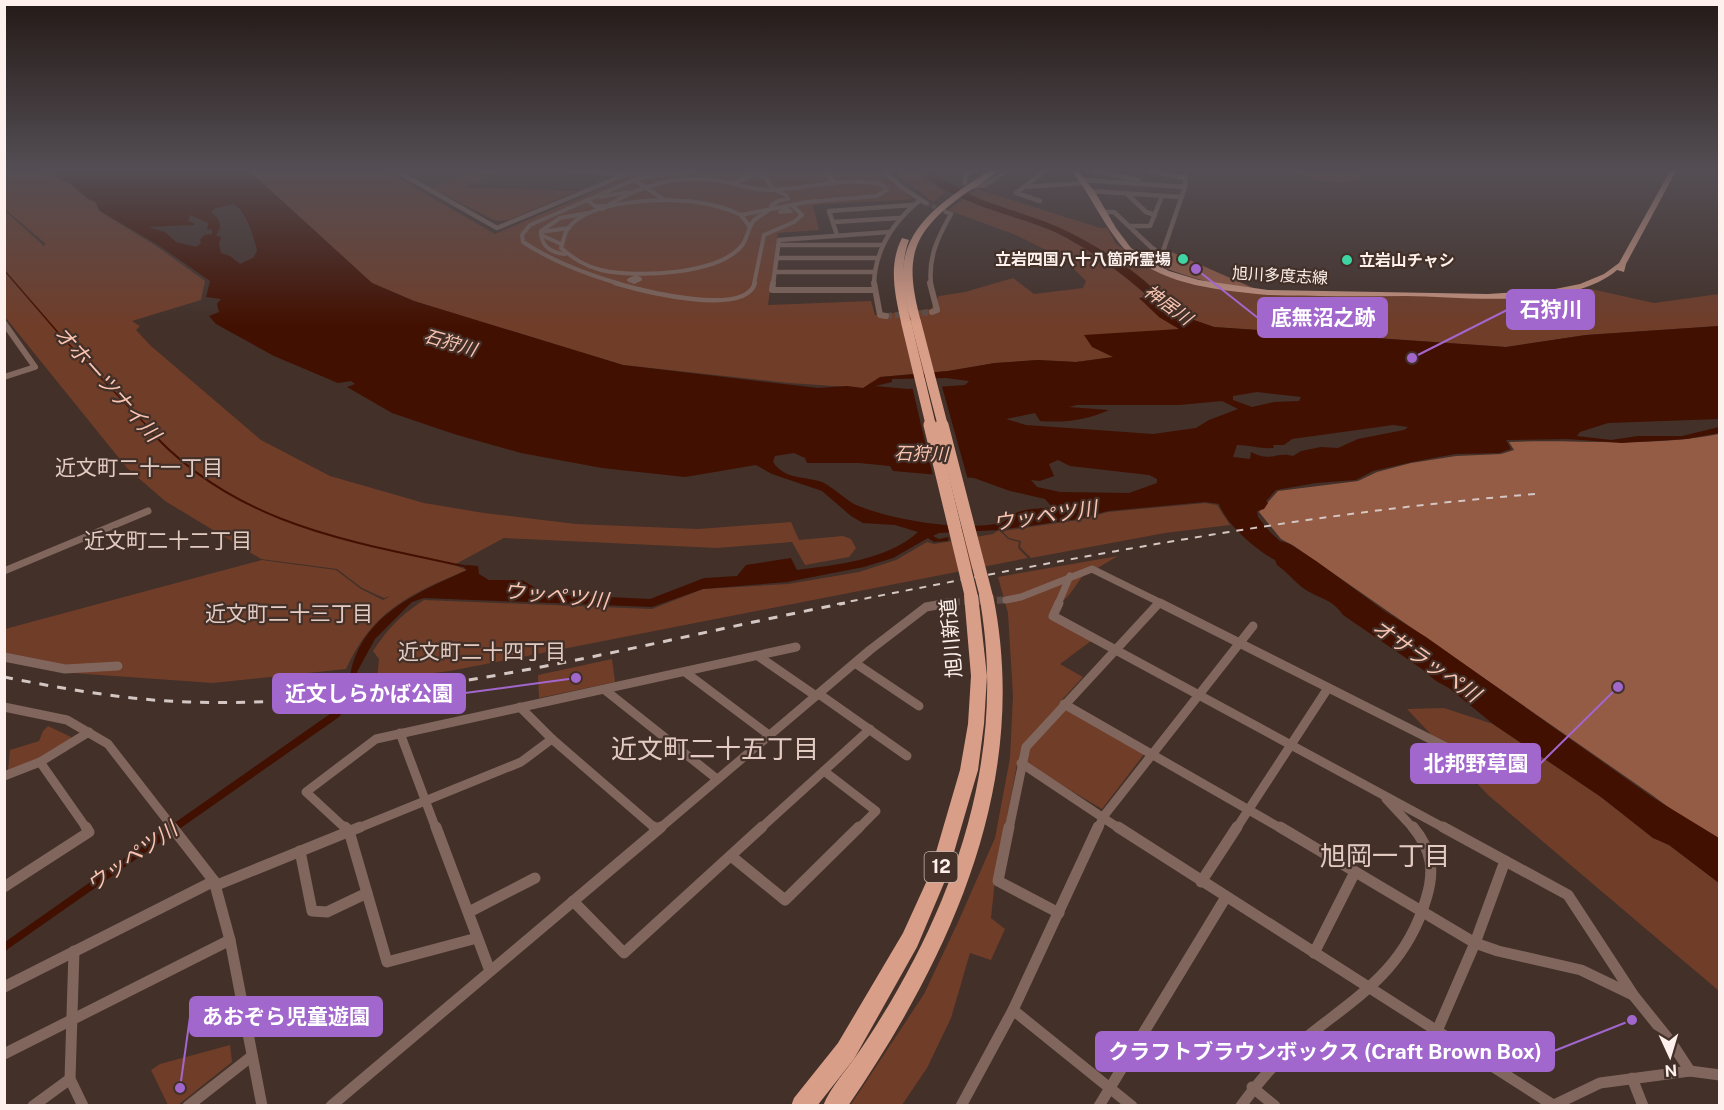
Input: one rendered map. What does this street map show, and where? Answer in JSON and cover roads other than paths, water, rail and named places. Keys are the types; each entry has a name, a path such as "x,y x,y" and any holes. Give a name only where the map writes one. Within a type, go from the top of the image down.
{"highway":[{"name":"旭川新道","path":"834,1106 866,1063 914,981 947,910 976,831 994,740 996,674 979,595 911,322 906,273 910,249 918,232 926,223"},
{"name":"旭川新道","path":"802,1106 846,1051 910,940 938,876 969,770 976,724 979,676 979,595"}],"main road":[{"name":"旭川多度志線","path":"1109,223 1123,244 1140,259 1189,280 1249,291 1536,297 1572,293 1612,280 1622,269 1622,264 1645,223"}],"street":[{"path":"486,223 495,228 512,223"},
{"path":"535,223 530,225 522,235 523,242 566,266 622,285 694,300 718,301 738,296 754,288 757,283 764,235 793,223"},
{"path":"541,234 553,223"},
{"path":"561,244 574,223"},
{"path":"747,223 750,227"},
{"path":"622,285 632,279 650,274 698,267 726,257 746,242 750,236 752,223"},
{"path":"833,223 837,235"},
{"path":"886,316 880,315 874,290 874,272 882,244 896,223"},
{"path":"932,312 937,310 929,274 930,256 935,241 946,223"},
{"path":"1126,223 1161,254"},
{"path":"1130,226 1150,226 1151,223"},
{"path":"1161,254 1172,223"},
{"path":"541,234 569,228"},
{"path":"874,290 772,290 779,245 782,238 889,232"},
{"path":"541,234 543,243 555,253 565,254 583,266 625,274 650,274"},
{"path":"541,234 561,244 565,254"},
{"path":"779,245 882,244"},
{"path":"1140,259 1161,254"},
{"path":"777,258 877,258"},
{"path":"775,272 874,272"},
{"path":"625,274 632,279"},
{"path":"4,324 35,367 4,377"},
{"path":"4,571 148,511"},
{"path":"1006,600 1021,597 1092,569 1454,751 1488,779 1498,776"},
{"path":"1070,576 1053,616 1568,895 1634,996 1690,1071"},
{"path":"331,1106 914,615 926,607 953,602"},
{"path":"1059,913 998,881 1026,747 1158,604"},
{"path":"961,1106 1013,1010 1103,817 1253,626"},
{"path":"477,938 387,962 349,831 306,792 376,739 796,647"},
{"path":"758,656 907,756"},
{"path":"4,657 65,669 118,666"},
{"path":"855,663 919,706"},
{"path":"685,672 769,735"},
{"path":"1201,882 1328,688"},
{"path":"605,690 717,779"},
{"path":"1064,704 1249,809 1475,943 1498,951 1581,970 1634,996"},
{"path":"4,707 67,720 108,744 215,883 230,940 262,1106"},
{"path":"520,707 552,739 657,830"},
{"path":"573,901 624,953 870,729"},
{"path":"4,776 40,762 89,732"},
{"path":"400,733 424,802 469,912 490,971"},
{"path":"4,987 215,883 521,762 552,739"},
{"path":"5,885 89,832 40,762"},
{"path":"1021,763 1201,882 1553,1105 1600,1083 1632,1077 1690,1071 1719,1075"},
{"path":"731,856 785,900 876,811 824,771"},
{"path":"1241,1106 1252,1087 1296,1046 1371,988 1402,954 1423,912 1432,882 1429,852 1404,818 1381,793"},
{"path":"300,851 312,911 327,912 367,893"},
{"path":"1437,1031 1475,943 1505,861"},
{"path":"1314,953 1355,872"},
{"path":"469,912 535,878"},
{"path":"1099,1106 1226,897"},
{"path":"4,1054 230,940"},
{"path":"74,951 70,1079 83,1106"},
{"path":"1013,1010 1132,1106"},
{"path":"188,1106 252,1056"},
{"path":"1632,1077 1643,1106"},
{"path":"33,1106 70,1079"},
{"path":"1252,1087 1275,1106"}],"water":[{"name":"石狩川","path":"120,223 193,223 194,225 148,227 165,232 176,242 196,247 201,243 200,240 204,235 212,234 212,230 207,229 208,223 220,223 220,229 216,235 221,237 219,244 221,253 230,256 240,264 253,258 257,251 248,223 306,223 372,283 414,301 623,365 818,388 847,386 863,388 880,377 948,371 995,363 1038,360 1076,362 1113,357 1092,347 1084,335 1179,329 1159,317 1139,298 1160,295 1191,319 1214,327 1506,347 1586,335 1719,326 1719,419 1608,423 1580,432 1577,436 1611,440 1638,436 1682,436 1719,427 1719,433 1687,439 1622,443 1567,439 1506,440 1511,449 1499,453 1455,454 1373,471 1356,480 1316,483 1276,490 1266,501 1268,503 1264,509 1257,511 1258,517 1280,541 1290,544 1316,561 1652,797 1719,838 1719,883 1669,845 1653,838 1601,797 1493,724 1449,688 1343,615 1330,602 1303,588 1277,565 1275,560 1242,536 1228,520 1219,504 1205,502 1108,511 1078,519 999,530 939,533 933,536 939,539 949,537 948,541 934,542 928,538 893,558 864,567 787,582 703,589 652,607 424,598 412,602 375,639 357,672 357,685 349,704 339,717 5,951 5,942 337,709 347,690 355,657 374,626 402,603 467,570 464,568 467,565 478,566 479,574 489,580 522,580 546,594 650,599 704,578 737,576 746,565 791,558 797,570 861,560 892,549 918,532 895,525 863,523 851,516 822,491 772,474 756,465 685,477 602,468 521,453 392,413 347,387 355,384 351,381 338,383 274,356 216,324 209,316 219,312 217,304 221,299 206,297 210,281 158,245","holes":["946,378 969,381 965,385 908,389 875,386 892,382 892,379","1257,392 1301,397 1299,401 1274,402 1252,407 1233,400 1233,396","1222,401 1238,409 1209,420 1196,428 1153,434 1026,425 1006,419 1035,413 1040,421 1058,422 1084,418 1109,410 1069,407 1077,405 1179,405","1393,425 1408,427 1404,430 1358,439 1338,448 1321,447 1301,451 1293,456 1264,457 1251,452 1250,459 1233,457 1237,445 1274,448 1273,445 1284,445 1292,439","794,453 805,458 807,463 859,463 890,466 893,471 974,478 1010,491 1045,499 1052,507 1020,511 1001,523 985,525 947,525 908,520 856,505 816,480 789,475 773,462 775,456","1058,460 1070,466 1149,475 1157,479 1157,483 1129,493 1060,492 1037,487 1031,480 1040,481 1054,476 1049,464"]}],"waterway":[{"name":"神居川","path":"1039,223 1074,238 1088,247 1116,266 1168,309"},
{"name":"オホーツナイ川","path":"4,270 61,336 147,426"},
{"name":"オホーツナイ川","path":"145,425 179,458 215,485 253,507 335,537 468,567"}],"tunnel":[{"path":"886,316 932,312"},
{"path":"953,602 1006,600"}],"railway":[{"path":"837,604 1097,554 1272,525 1447,502 1535,494"},
{"path":"4,677 96,693 165,701 271,702 354,696 518,671 845,603"}],"place":[{"name":"立岩四国八十八箇所霊場","path":"1183,259"},
{"name":"立岩山チャシ","path":"1347,260"},
{"name":"底無沼之跡","path":"1196,269"},
{"name":"石狩川","path":"1412,358"},
{"name":"近文しらかば公園","path":"576,678"},
{"name":"北邦野草園","path":"1618,687"},
{"name":"クラフトブラウンボックス (Craft Brown Box)","path":"1632,1020"},
{"name":"あおぞら児童遊園","path":"180,1088"}],"district":[{"name":"近文町二十一丁目","path":"139,468"},
{"name":"近文町二十二丁目","path":"168,541"},
{"name":"近文町二十三丁目","path":"289,614"},
{"name":"近文町二十四丁目","path":"482,652"},
{"name":"近文町二十五丁目","path":"715,749"},
{"name":"旭岡一丁目","path":"1385,856"}],"water label":[{"name":"ウッペツ川","path":"1045,516"},
{"name":"ウッペツ川","path":"556,596"},
{"name":"オサラッペ川","path":"1426,661"},
{"name":"ウッペツ川","path":"132,857"}]}
